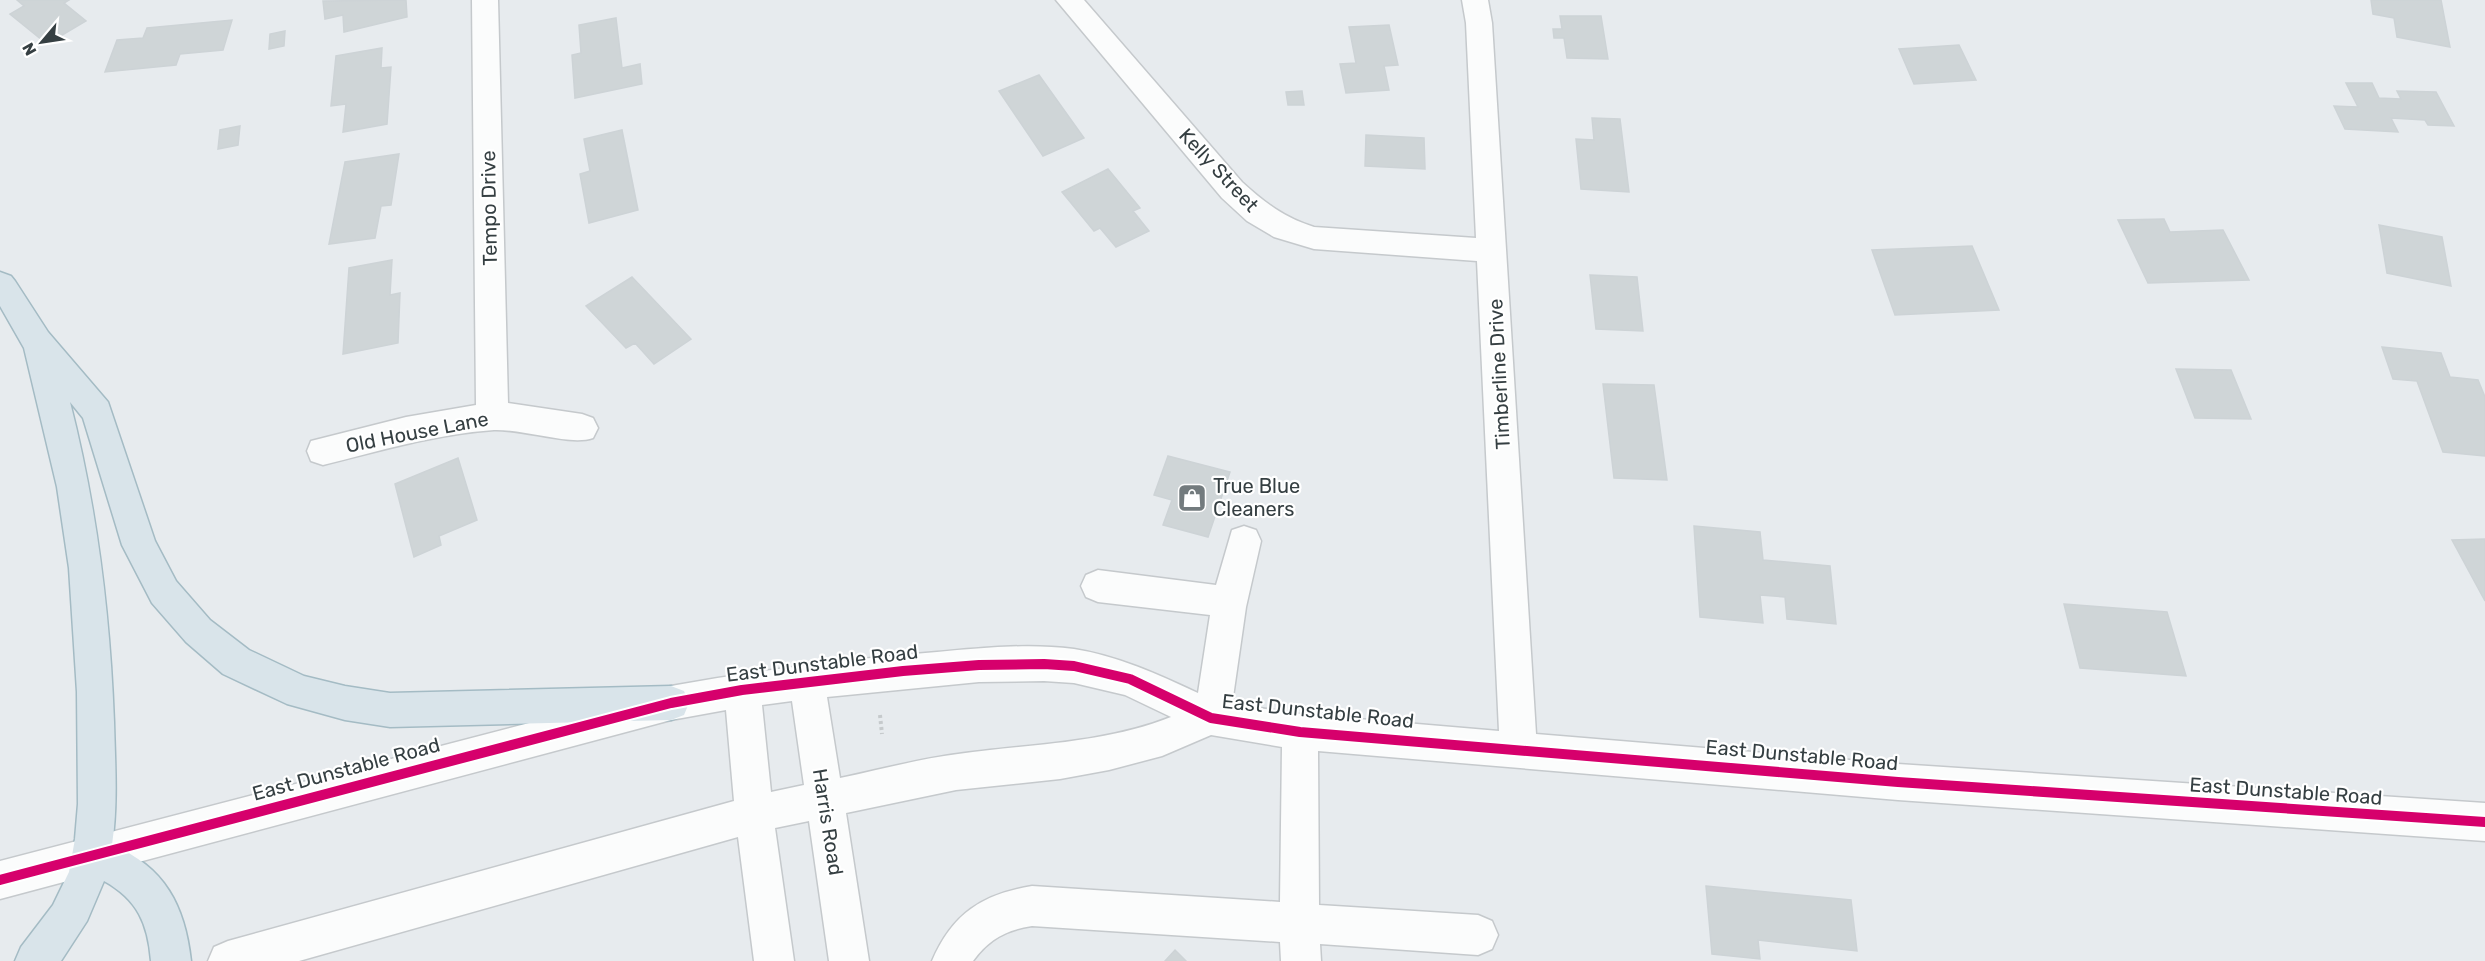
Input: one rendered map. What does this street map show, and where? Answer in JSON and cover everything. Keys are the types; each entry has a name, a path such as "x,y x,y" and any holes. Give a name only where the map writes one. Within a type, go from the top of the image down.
{"highway":[{"path":"0,284 37,342 97,412 139,545 164,592 198,631 236,662 300,692 345,703 390,710 671,703"},
{"path":"35,961 49,945 71,909 88,872 94,827 96,770 90,590 75,486 37,342"},
{"path":"91,855 118,867 143,885 166,924 171,961"}],"street":[{"name":"Tempo Drive","path":"485,0 492,416"},
{"name":"Kelly Street","path":"1069,0 1232,190 1257,213 1284,229 1314,238 1492,251"},
{"name":"Timberline Drive","path":"1475,0 1479,22 1518,748"},
{"name":"Old House Lane","path":"323,451 442,424 492,416 529,419 582,428"},
{"path":"1211,718 1222,660 1229,602 1244,541"},
{"path":"1098,586 1229,602"},
{"name":"East Dunstable Road","path":"0,880 671,703 742,690 807,682 951,667 1017,664 1074,666 1130,680 1211,718 1300,732 1518,748 1933,784 2485,822"},
{"name":"Harris Road","path":"807,682 849,961"},
{"path":"742,690 754,814 774,961"},
{"name":"East Dunstable Road","path":"228,961 754,814 956,772 1060,761 1109,752 1162,738 1211,718"},
{"path":"1300,732 1300,943"},
{"path":"952,961 958,947 967,936 991,917 1005,911 1032,906 1300,943 1478,935"}],"path":[{"path":"880,715 882,734"}],"building":[{"path":"17,0 69,0 64,3 86,21 47,44 10,14 24,6"},
{"path":"406,0 407,17 344,32 343,15 325,19 323,1"},
{"path":"2371,0 2441,0 2450,47 2397,37 2394,18 2373,14"},
{"path":"1560,16 1601,16 1608,59 1567,58 1564,38 1554,38 1553,29 1562,29"},
{"path":"616,18 622,68 640,64 642,84 575,98 572,55 581,53 579,25"},
{"path":"232,20 223,50 180,54 176,65 105,72 117,40 143,38 147,28"},
{"path":"1389,25 1398,65 1384,66 1389,90 1346,93 1340,64 1356,63 1349,27"},
{"path":"285,31 284,46 269,49 270,34"},
{"path":"1959,45 1976,80 1914,84 1899,49"},
{"path":"382,48 381,68 391,67 387,124 343,132 346,104 331,106 336,56"},
{"path":"1039,75 1084,138 1043,156 999,91"},
{"path":"2346,83 2372,83 2379,98 2401,99 2397,91 2436,92 2454,126 2428,125 2425,120 2391,118 2398,132 2345,129 2334,106 2358,107"},
{"path":"1302,91 1304,105 1288,105 1286,92"},
{"path":"1592,118 1620,119 1629,192 1581,189 1576,139 1594,140"},
{"path":"240,126 238,145 218,149 220,130"},
{"path":"622,130 638,210 589,223 580,174 590,171 584,139"},
{"path":"1366,135 1424,138 1425,169 1365,166"},
{"path":"399,154 391,205 381,206 375,238 329,244 345,162"},
{"path":"1108,169 1140,208 1133,211 1149,231 1116,247 1100,228 1094,231 1062,192"},
{"path":"2164,219 2170,232 2223,230 2249,280 2148,283 2118,220"},
{"path":"2379,225 2442,237 2451,286 2387,273"},
{"path":"1972,246 1999,310 1895,315 1872,250"},
{"path":"392,260 390,295 400,293 398,343 343,354 349,268"},
{"path":"1590,275 1637,277 1643,331 1596,329"},
{"path":"632,277 691,339 654,364 635,343 626,348 586,306"},
{"path":"2382,347 2441,353 2450,377 2478,380 2485,397 2485,456 2443,452 2417,381 2393,379"},
{"path":"2176,369 2231,370 2251,419 2195,418"},
{"path":"1603,384 1654,385 1667,480 1614,478"},
{"name":"True Blue Cleaners","path":"1168,456 1230,472 1208,537 1163,525 1172,500 1154,495"},
{"path":"458,458 477,520 439,536 441,545 414,557 395,484"},
{"path":"1694,526 1760,532 1763,560 1830,566 1836,624 1787,619 1785,597 1760,595 1763,623 1700,617"},
{"path":"2485,539 2485,601 2452,540"},
{"path":"2064,604 2167,612 2186,676 2080,668"},
{"path":"1706,886 1851,900 1857,951 1758,940 1760,959 1712,954"},
{"path":"1175,950 1186,961 1165,961"}],"cycle path":[{"path":"0,880 671,703 742,690 903,671 979,665 1074,666 1130,679 1211,718 1300,732 1898,782 2485,822"}],"place":[{"name":"True Blue Cleaners","path":"1192,498"}]}
